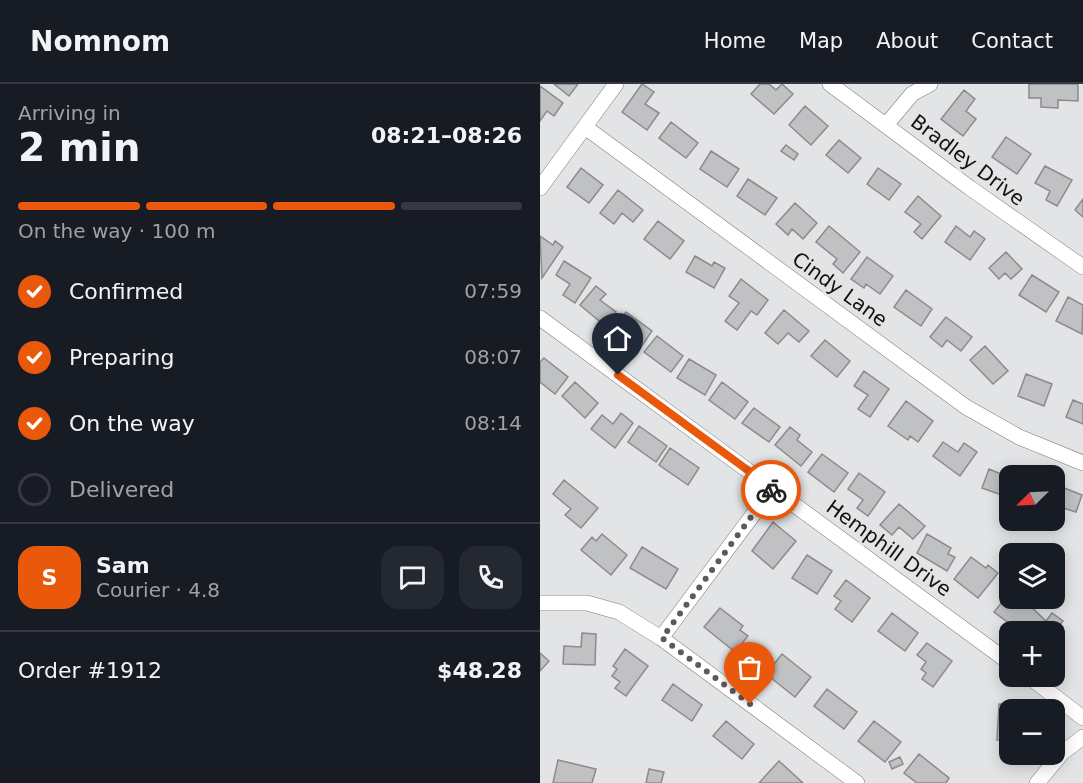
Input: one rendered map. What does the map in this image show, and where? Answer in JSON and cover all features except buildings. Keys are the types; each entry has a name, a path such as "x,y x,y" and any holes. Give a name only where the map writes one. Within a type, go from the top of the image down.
{"street":[{"path":"540,188 616,84"},
{"name":"Bradley Drive","path":"830,84 970,188 1083,267"},
{"path":"886,125 912,94 930,84"},
{"name":"Cindy Lane","path":"585,127 966,407 1000,428 1083,463"},
{"name":"Hemphill Drive","path":"540,318 999,655"},
{"path":"662,638 772,488"},
{"path":"540,603 587,603 619,612 662,638 857,783"},
{"path":"1042,687 1083,718"},
{"path":"1037,783 1062,753 1083,738"}],"way so far":[{"path":"750,704 662,638 771,490"}],"route":[{"path":"618,375 772,488 771,490"}]}
